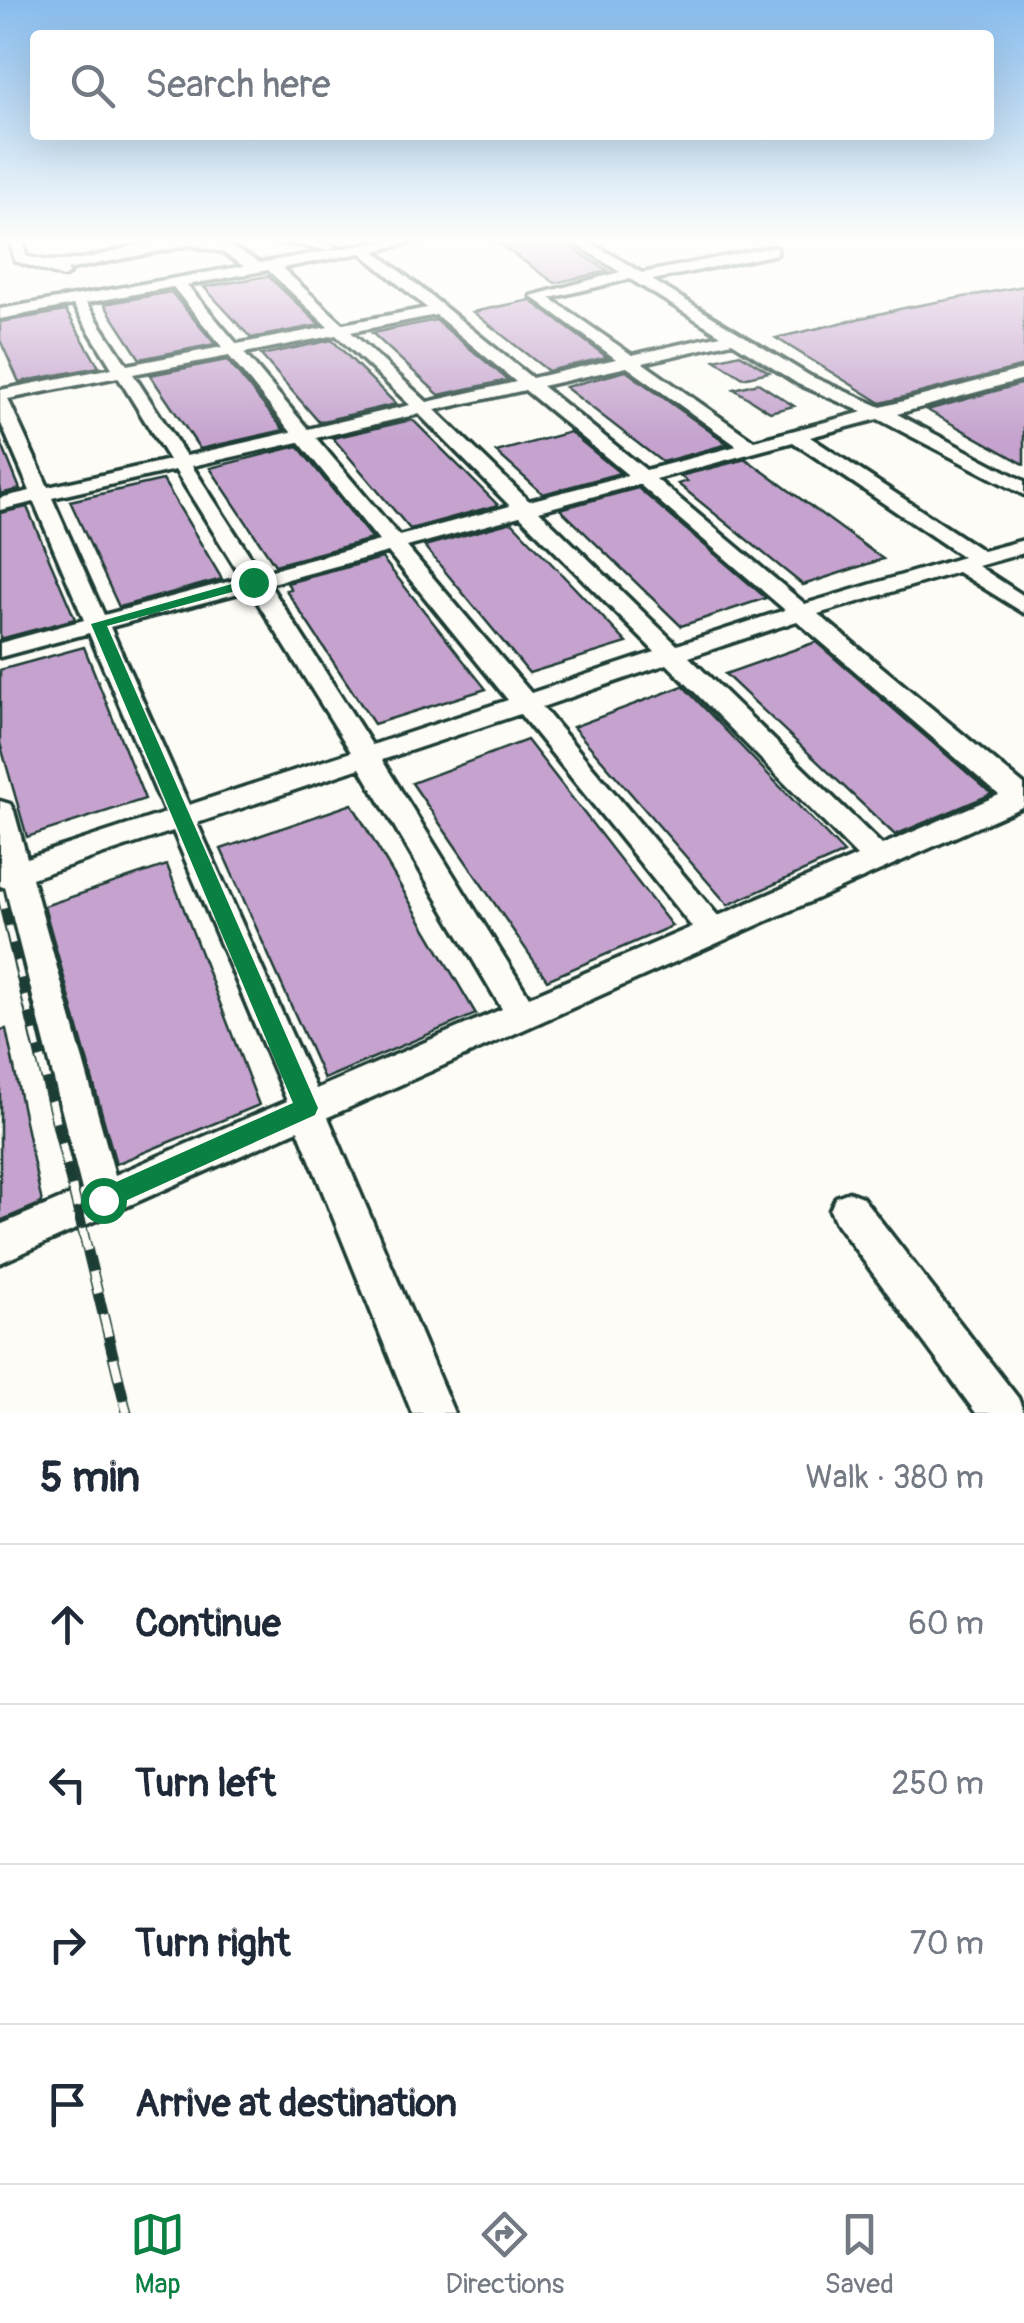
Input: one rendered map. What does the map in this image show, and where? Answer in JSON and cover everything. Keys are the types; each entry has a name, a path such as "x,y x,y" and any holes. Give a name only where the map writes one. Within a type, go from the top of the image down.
{"street":[{"path":"0,314 50,305"},
{"path":"80,305 367,756 522,1014"},
{"path":"197,305 713,930"},
{"path":"312,305 424,408 877,858"},
{"path":"0,1244 1022,796 433,305"},
{"path":"551,305 752,448"},
{"path":"683,305 821,389 916,428 1024,490"},
{"path":"433,1413 307,1108 0,397 439,310"},
{"path":"0,504 735,337"},
{"path":"0,650 1024,374"},
{"path":"796,436 970,561 1024,606"},
{"path":"8,875 801,612 1024,546"},
{"path":"0,812 8,875 103,1200"},
{"path":"849,1210 904,1287 1004,1413"}],"building":[{"path":"105,305 182,305 215,344 140,359"},
{"path":"221,305 299,305 320,325 251,338"},
{"path":"507,305 537,305 607,357 548,371 473,312"},
{"path":"1024,305 1024,366 881,403 776,338 904,308"},
{"path":"66,311 99,367 19,382 0,340 0,322"},
{"path":"436,320 508,380 439,395 372,333"},
{"path":"332,340 396,404 319,422 261,355"},
{"path":"740,354 769,372 743,378 715,360"},
{"path":"227,360 284,430 200,449 150,375"},
{"path":"626,371 728,444 662,462 565,387"},
{"path":"758,383 794,406 770,412 734,389"},
{"path":"1024,383 1024,464 927,410"},
{"path":"411,420 498,505 410,529 333,438"},
{"path":"570,432 620,473 543,494 496,452"},
{"path":"0,440 20,489 0,494"},
{"path":"298,446 372,539 275,565 210,468"},
{"path":"746,459 883,559 803,585 678,484 687,481 680,476"},
{"path":"163,480 222,579 119,607 70,501"},
{"path":"638,488 766,598 681,626 560,509"},
{"path":"27,507 75,619 0,639 0,513"},
{"path":"512,522 627,643 529,673 424,546"},
{"path":"382,558 486,689 374,724 286,590 291,589 287,583"},
{"path":"816,642 992,794 895,835 725,674"},
{"path":"84,647 145,799 27,837 0,743 0,670"},
{"path":"683,686 844,853 728,905 573,727"},
{"path":"527,740 672,926 547,980 412,783"},
{"path":"352,804 476,1014 324,1079 221,849"},
{"path":"167,865 259,1105 116,1164 44,906"},
{"path":"6,1029 42,1203 0,1221 0,1030"}],"railway":[{"path":"0,891 41,1061"},
{"path":"41,1058 127,1413"}],"route":[{"path":"103,1200 307,1108 99,624 253,582"}]}
